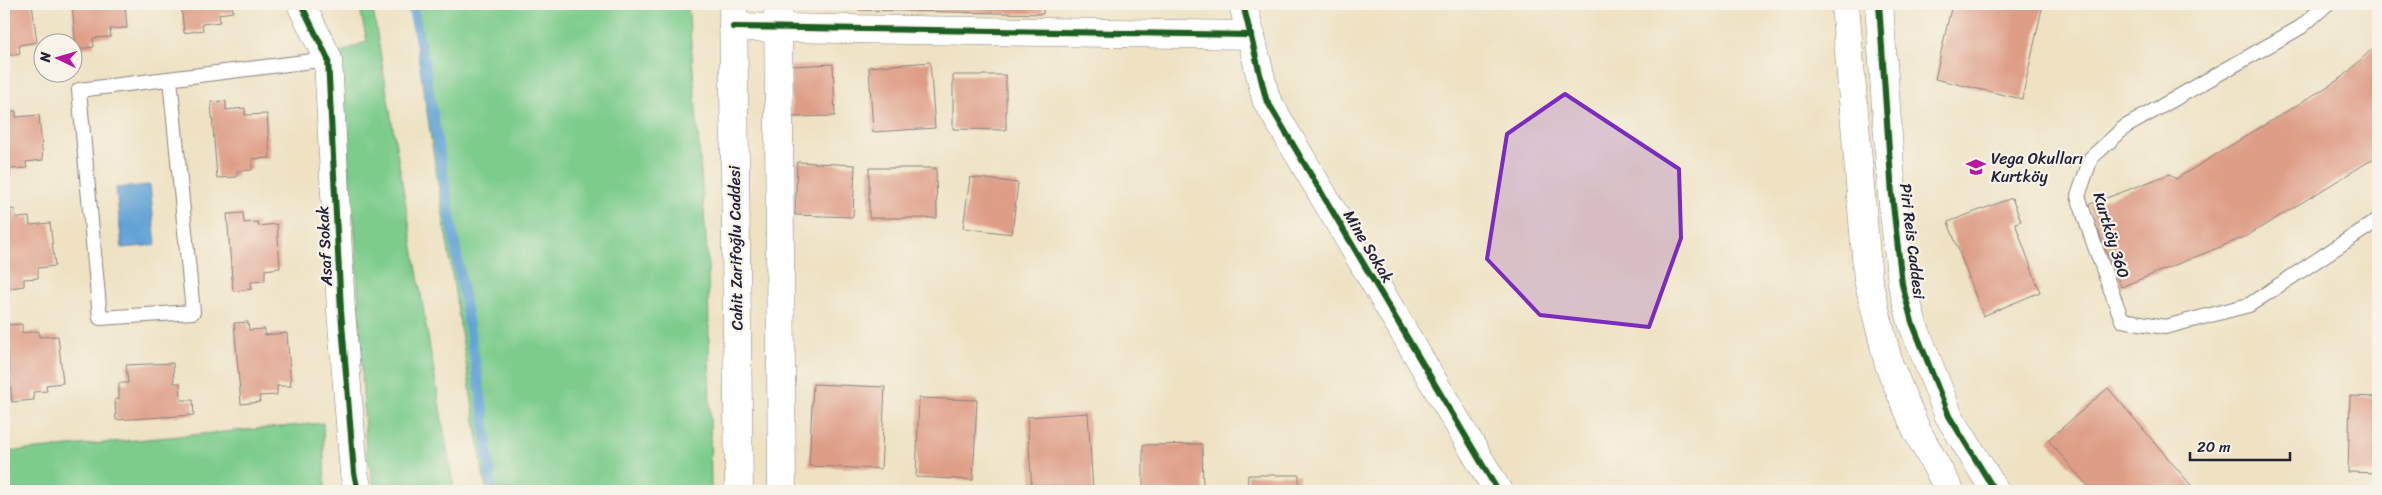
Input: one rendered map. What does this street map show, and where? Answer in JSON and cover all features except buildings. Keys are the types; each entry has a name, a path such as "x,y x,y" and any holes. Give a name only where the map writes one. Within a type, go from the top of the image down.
{"street":[{"name":"Asaf Sokak","path":"301,4 328,59 341,311 354,473 358,491"},
{"name":"Mine Sokak","path":"1243,4 1266,99 1498,491"},
{"path":"1845,4 1868,280 1889,365 1917,431 1950,491"},
{"name":"Piri Reis Caddesi","path":"1879,4 1892,195 1902,284 1912,322 1948,416 1995,491"},
{"path":"733,15 1251,35"},
{"name":"Cahit Zarifoğlu Caddesi","path":"733,15 739,491"},
{"path":"778,16 782,491"}],"lane":[{"name":"Kurtköy 360","path":"2327,4 2301,27 2126,127 2091,158 2078,196 2122,320 2165,327 2249,305 2378,220"},
{"path":"170,78 193,312 100,318 79,90 170,78 328,59"}],"highlighted area":[{"path":"1565,94 1679,169 1681,238 1649,327 1540,315 1487,259 1507,134"}],"green space":[{"path":"359,4 372,4 454,491 375,491 366,451 355,231 336,55 367,41"},
{"path":"410,4 688,4 708,265 711,491 486,491"},
{"path":"323,423 325,491 4,491 4,452"}],"water":[{"path":"150,185 156,245 122,248 116,188"}],"waterway":[{"path":"412,4 424,62 484,414 492,491"}],"cycle path":[{"path":"301,4 328,59 341,311 354,473 358,491"},
{"path":"1243,4 1266,99 1498,491"},
{"path":"1879,4 1892,195 1902,284 1912,322 1949,416 1995,491"},
{"path":"733,27 1251,35"}],"place":[{"name":"Vega Okulları Kurtköy","path":"1976,167"}]}
